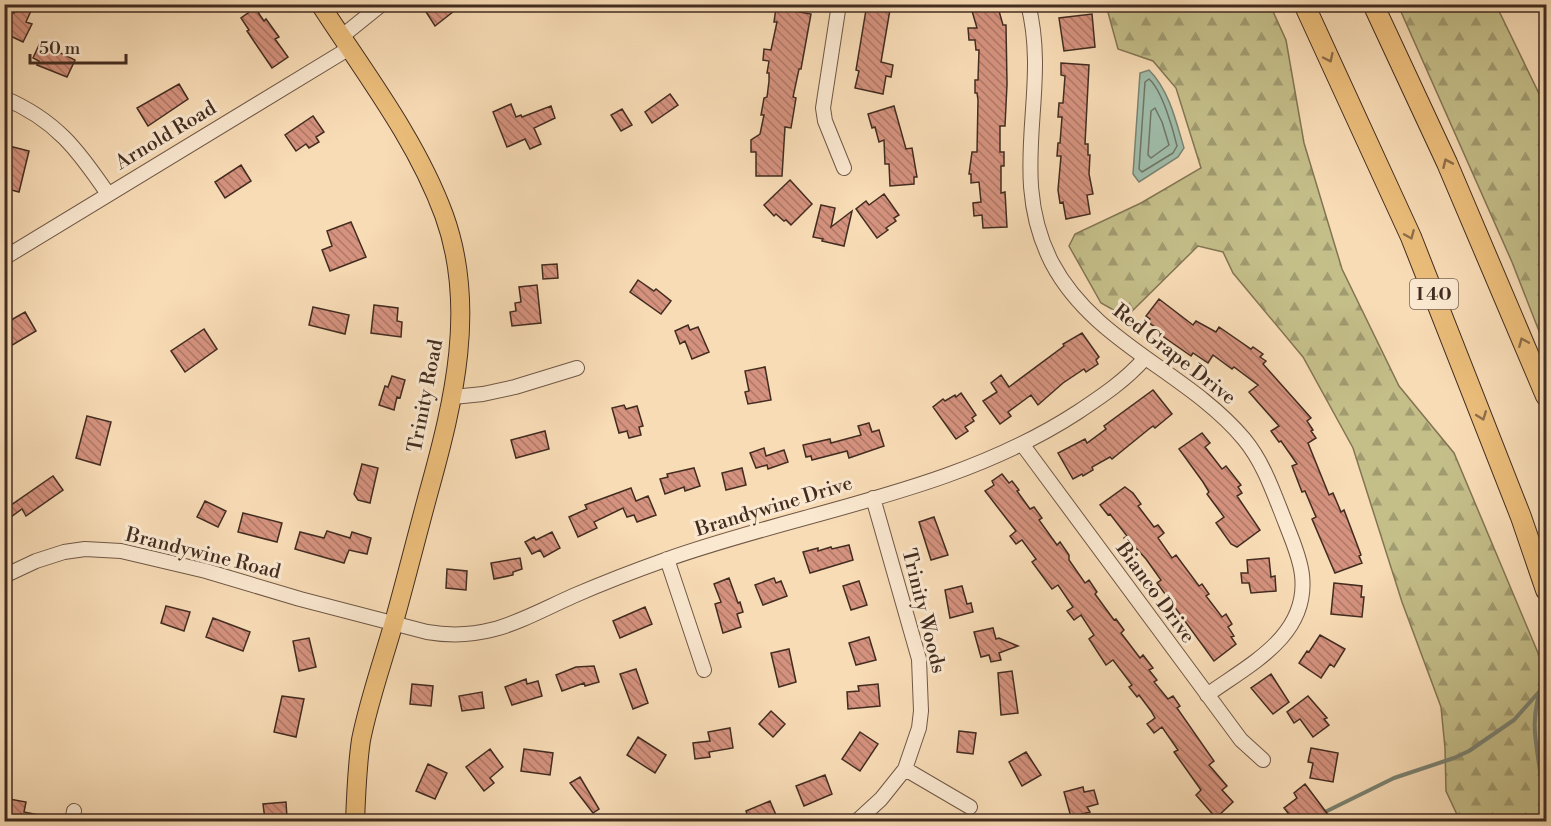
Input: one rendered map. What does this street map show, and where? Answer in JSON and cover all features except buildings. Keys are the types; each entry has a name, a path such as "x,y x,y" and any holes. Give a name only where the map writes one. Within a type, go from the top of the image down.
{"highway":[{"name":"I 40","path":"1304,4 1411,237 1521,517 1546,590"},
{"path":"1373,4 1447,163 1546,396"}],"main road":[{"name":"Trinity Road","path":"320,4 399,127 435,193 445,217 459,274 461,302 461,333 453,397 394,623 375,682 362,738 355,822"}],"street":[{"name":"Arnold Road","path":"4,258 344,43 382,4"},
{"path":"839,4 823,108 825,121 844,168"},
{"name":"Red Grape Drive","path":"1028,4 1034,53 1029,179 1032,206 1052,263 1076,298 1102,325 1223,418 1253,450 1268,479 1302,573 1302,602 1292,626 1274,646 1207,695"},
{"path":"4,98 31,111 63,135 75,147 108,194"},
{"name":"Brandywine Drive","path":"394,623 447,635 495,630 667,559 932,480 1022,444 1100,398 1145,358"},
{"path":"453,397 483,394 515,387 577,368"},
{"name":"Bianco Drive","path":"1022,444 1241,740 1263,760"},
{"name":"Trinity Woods","path":"856,822 881,799 905,769 919,728 921,711 919,659 873,498"},
{"name":"Brandywine Road","path":"4,576 36,561 64,552 85,549 121,551 196,568 300,599 394,623"},
{"path":"667,559 704,670"},
{"path":"905,769 970,807"}],"green space":[{"path":"1106,5 1270,5 1286,40 1304,143 1342,269 1399,386 1454,453 1546,672 1546,821 1460,821 1446,791 1441,707 1402,602 1353,448 1303,357 1233,273 1223,252 1198,246 1126,317 1101,303 1069,246 1075,234 1141,203 1201,168 1176,88 1153,61 1118,49"},
{"path":"1398,5 1496,5 1546,108 1546,349 1512,262"}],"water":[{"path":"1149,70 1167,96 1184,148 1178,157 1139,182 1133,174 1140,73"}],"waterway":[{"path":"1544,822 1544,799 1536,743 1535,716 1546,671"},
{"path":"1323,813 1394,778 1469,751 1514,720 1539,692"}]}
